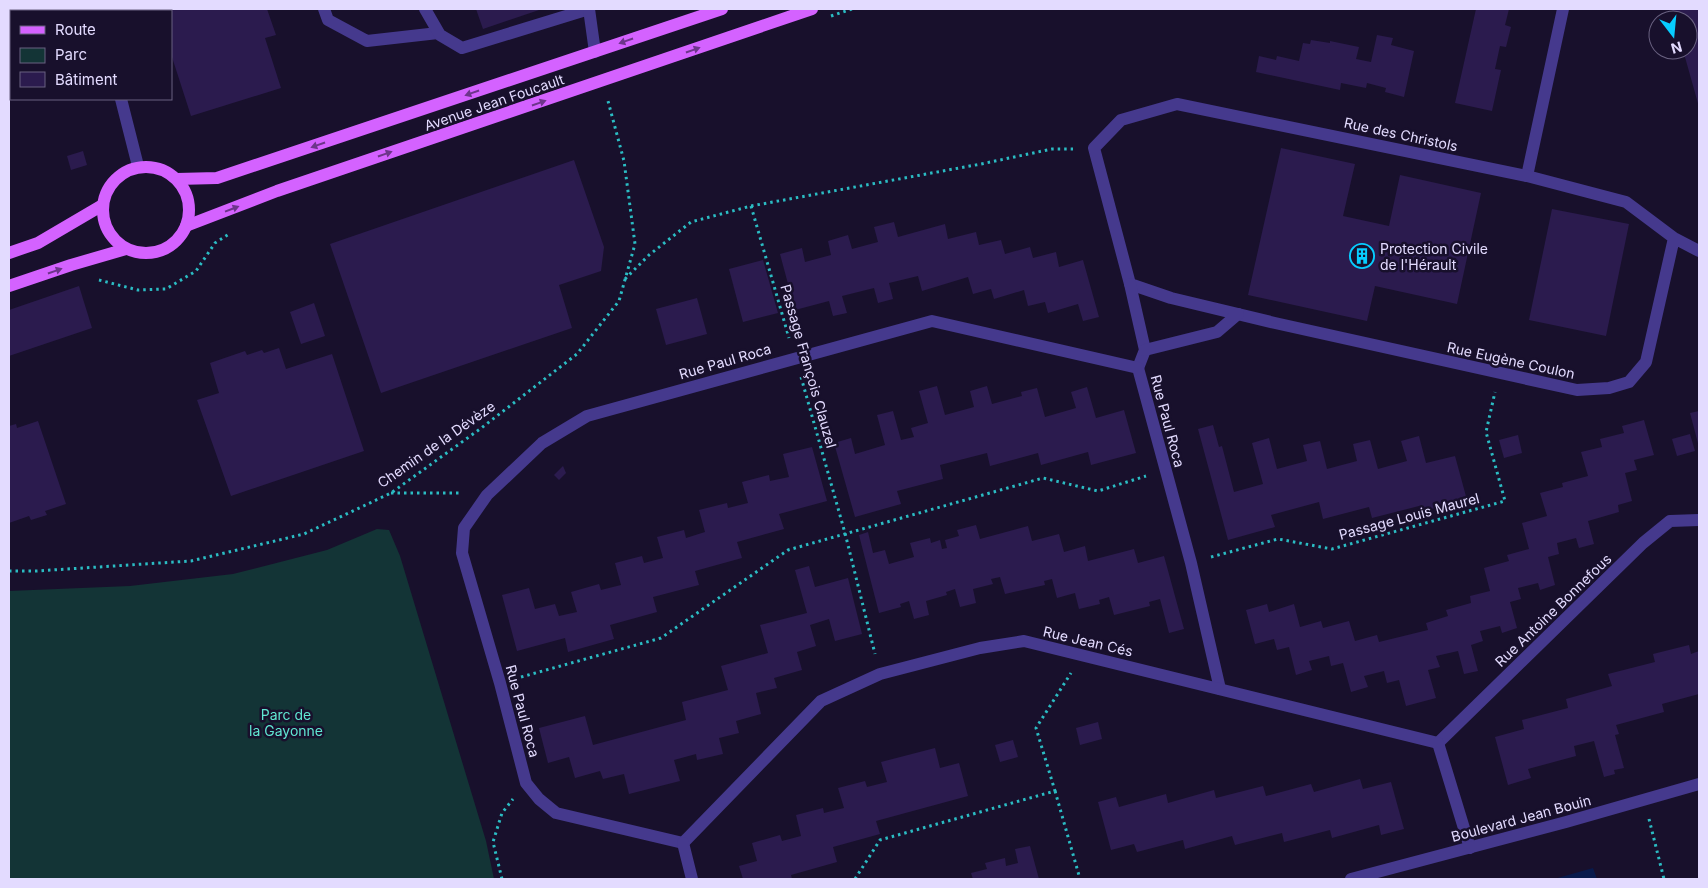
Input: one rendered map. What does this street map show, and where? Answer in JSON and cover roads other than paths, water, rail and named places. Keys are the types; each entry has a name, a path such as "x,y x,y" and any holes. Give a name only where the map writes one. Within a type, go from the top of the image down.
{"main road":[{"name":"Avenue Jean Foucault","path":"177,179 217,178 722,9"},
{"name":"Avenue Jean Foucault","path":"186,226 277,191 812,9"},
{"path":"138,166 160,168 177,179 189,201 186,226 175,242 158,252 142,253 126,249 107,231 102,206 113,180 138,166"},
{"path":"9,253 38,243 102,206"},
{"path":"9,286 126,249"}],"street":[{"path":"324,9 328,20 367,41 438,33"},
{"path":"425,9 438,33 462,48 589,9 595,52"},
{"path":"1527,176 1563,9"},
{"path":"121,100 138,166"},
{"name":"Rue des Christols","path":"1130,284 1094,148 1121,120 1177,104 1527,176 1626,202 1674,238 1699,250"},
{"name":"Rue Eugène Coulon","path":"1130,284 1172,298 1238,314 1577,390 1609,388 1629,382 1646,362 1674,238"},
{"path":"1130,284 1145,350 1138,368"},
{"path":"1145,350 1217,332 1238,314"},
{"name":"Rue Paul Roca","path":"683,843 556,813 538,799 526,783 500,683 462,553 464,528 487,496 542,443 587,416 932,321 1138,368 1191,563 1220,689"},
{"name":"Rue Antoine Bonnefous","path":"1438,743 1644,543 1670,521 1699,520"},
{"name":"Rue Jean Cés","path":"683,843 821,701 880,674 980,648 1024,641 1438,743"},
{"path":"1438,743 1470,848"},
{"name":"Boulevard Jean Bouin","path":"1351,879 1699,784"},
{"path":"683,843 692,879"}],"water":[{"path":"1593,868 1597,879 1554,879"}],"place":[{"name":"Protection Civile de l'Hérault","path":"1362,256"}],"park label":[{"name":"Parc de la Gayonne","path":"286,722"}]}
